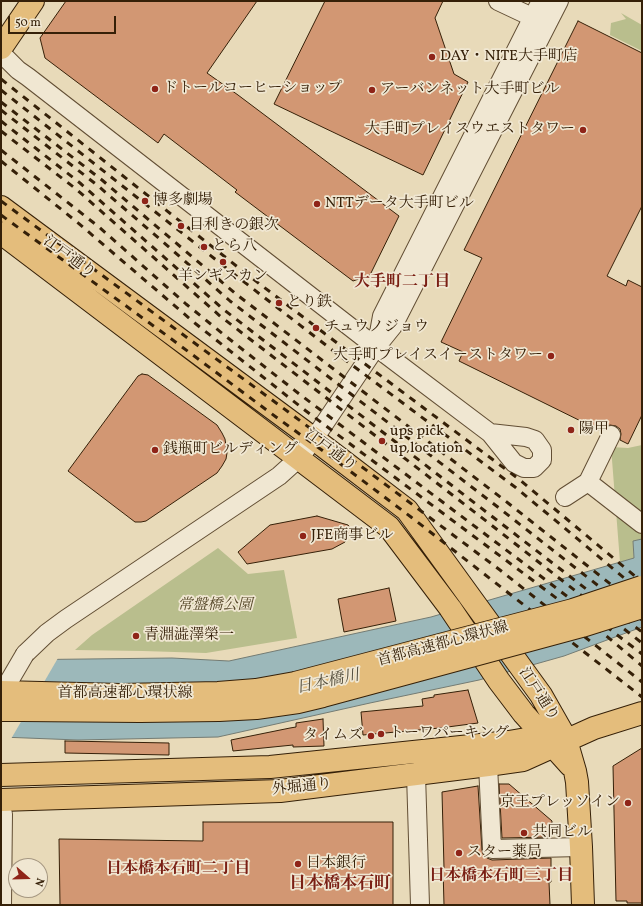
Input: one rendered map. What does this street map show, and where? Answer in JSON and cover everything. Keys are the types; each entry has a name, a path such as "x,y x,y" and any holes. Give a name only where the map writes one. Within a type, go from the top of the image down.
{"main road":[{"path":"1,48 33,1"},
{"name":"江戸通り","path":"1,207 314,439 407,510 541,695 556,739 575,770 581,847 583,905"},
{"name":"江戸通り","path":"1,233 389,527 450,608 499,681 524,714 556,739"},
{"name":"首都高速都心環状線","path":"1,693 121,695 218,693 256,690 296,684 573,610 642,587"},
{"name":"首都高速都心環状線","path":"1,710 219,710 256,708 298,702 574,628 642,607"},
{"name":"外堀通り","path":"1,775 270,768 502,743 556,739 642,713"},
{"name":"外堀通り","path":"1,800 280,791 523,760 556,739"}],"street":[{"path":"498,1 532,17"},
{"path":"376,347 382,316 541,1"},
{"path":"1,693 25,654 47,633 279,476 299,458 314,439 376,347 392,326 558,1"},
{"path":"1,53 18,70 376,347 490,433"},
{"path":"565,497 588,482 612,436"},
{"path":"588,482 642,524"},
{"path":"488,765 492,849 581,847"},
{"path":"416,774 420,905"},
{"path":"1,812 3,814 2,905"}],"green space":[{"path":"621,13 642,25 642,51 610,35 611,23 626,19"},
{"path":"642,445 642,539 633,541 634,558 620,562 611,447 628,448"},
{"name":"常盤橋公園","path":"218,548 248,574 284,570 297,638 206,653 75,650 92,635"}],"water":[{"name":"日本橋川","path":"642,539 642,627 564,656 479,680 218,737 78,740 1,737 1,660 172,658 229,661 431,617 634,558 633,541"}],"pier":[{"path":"1,658 58,658 11,739 1,739"}],"building":[{"path":"66,1 257,1 207,73 399,216 370,275 353,281 235,192 237,190 164,134 158,143 45,58 40,38"},
{"name":"アーバンネット大手町ビル","path":"325,1 443,1 435,18 454,74 468,82 423,175 274,104"},
{"path":"578,21 642,53 642,206 607,276 626,286 628,280 642,287 642,415 628,444 620,440 620,429 616,426 610,425 601,431 459,361 463,352 441,342 482,258 464,250"},
{"name":"銭瓶町ビルディング","path":"142,374 148,375 217,425 225,439 227,453 226,459 217,473 146,521 135,522 68,471 138,376"},
{"name":"JFE商事ビル","path":"317,516 348,525 352,530 345,542 332,549 247,564 238,552 270,525"},
{"path":"389,588 396,621 344,632 338,599"},
{"path":"468,690 478,723 363,735 361,712 423,706 422,699 434,697 434,695"},
{"path":"323,719 324,746 293,747 293,745 233,751 231,740 296,727 296,723"},
{"path":"65,741 169,743 169,755 65,753"},
{"path":"642,748 642,903 627,903 627,901 616,901 613,766"},
{"name":"共同ビル","path":"499,784 509,784 552,821 551,837 502,838"},
{"path":"478,786 483,854 492,860 551,858 551,882 549,882 550,905 444,905 442,792"},
{"name":"日本銀行","path":"203,822 393,822 393,905 60,905 59,839 203,841"}],"railway":[{"path":"1,79 244,272 520,480 642,582"},
{"path":"1,90 239,278 340,356 515,487 642,593"},
{"path":"1,102 102,180 236,294 508,503 642,609"},
{"path":"1,110 97,185 230,301 642,620"},
{"path":"1,121 80,183 223,309 642,632"},
{"path":"1,131 76,189 220,316 642,643"},
{"path":"1,150 99,227 186,304 228,338 298,393 642,654"},
{"path":"1,161 77,222 196,324 306,411 604,634 642,666"},
{"path":"1,201 283,408 500,570 642,682"},
{"path":"1,215 330,456 411,517 642,697"}],"place":[{"name":"DAY・NITE大手町店","path":"432,57"},
{"name":"ドトールコーヒーショップ","path":"155,89"},
{"name":"アーバンネット大手町ビル","path":"372,90"},
{"name":"大手町プレイスウエストタワー","path":"583,130"},
{"name":"博多劇場","path":"145,201"},
{"name":"NTTデータ大手町ビル","path":"317,204"},
{"name":"目利きの銀次","path":"181,226"},
{"name":"とら八","path":"204,247"},
{"name":"羊ンギスカン","path":"223,262"},
{"name":"とり鉄","path":"279,303"},
{"name":"チュウノジョウ","path":"316,328"},
{"name":"大手町プレイスイーストタワー","path":"551,356"},
{"name":"陽甲","path":"571,430"},
{"name":"ups pick up location","path":"382,441"},
{"name":"銭瓶町ビルディング","path":"155,450"},
{"name":"JFE商事ビル","path":"303,536"},
{"name":"青淵澁澤榮一","path":"136,636"},
{"name":"トーワパーキング","path":"381,734"},
{"name":"タイムズ","path":"371,736"},
{"name":"京王プレッソイン","path":"628,803"},
{"name":"共同ビル","path":"524,833"},
{"name":"スター薬局","path":"459,853"},
{"name":"日本銀行","path":"298,864"}],"district":[{"name":"大手町二丁目","path":"402,283"},
{"name":"日本橋本石町二丁目","path":"178,870"},
{"name":"日本橋本石町三丁目","path":"501,877"},
{"name":"日本橋本石町","path":"340,885"}]}
